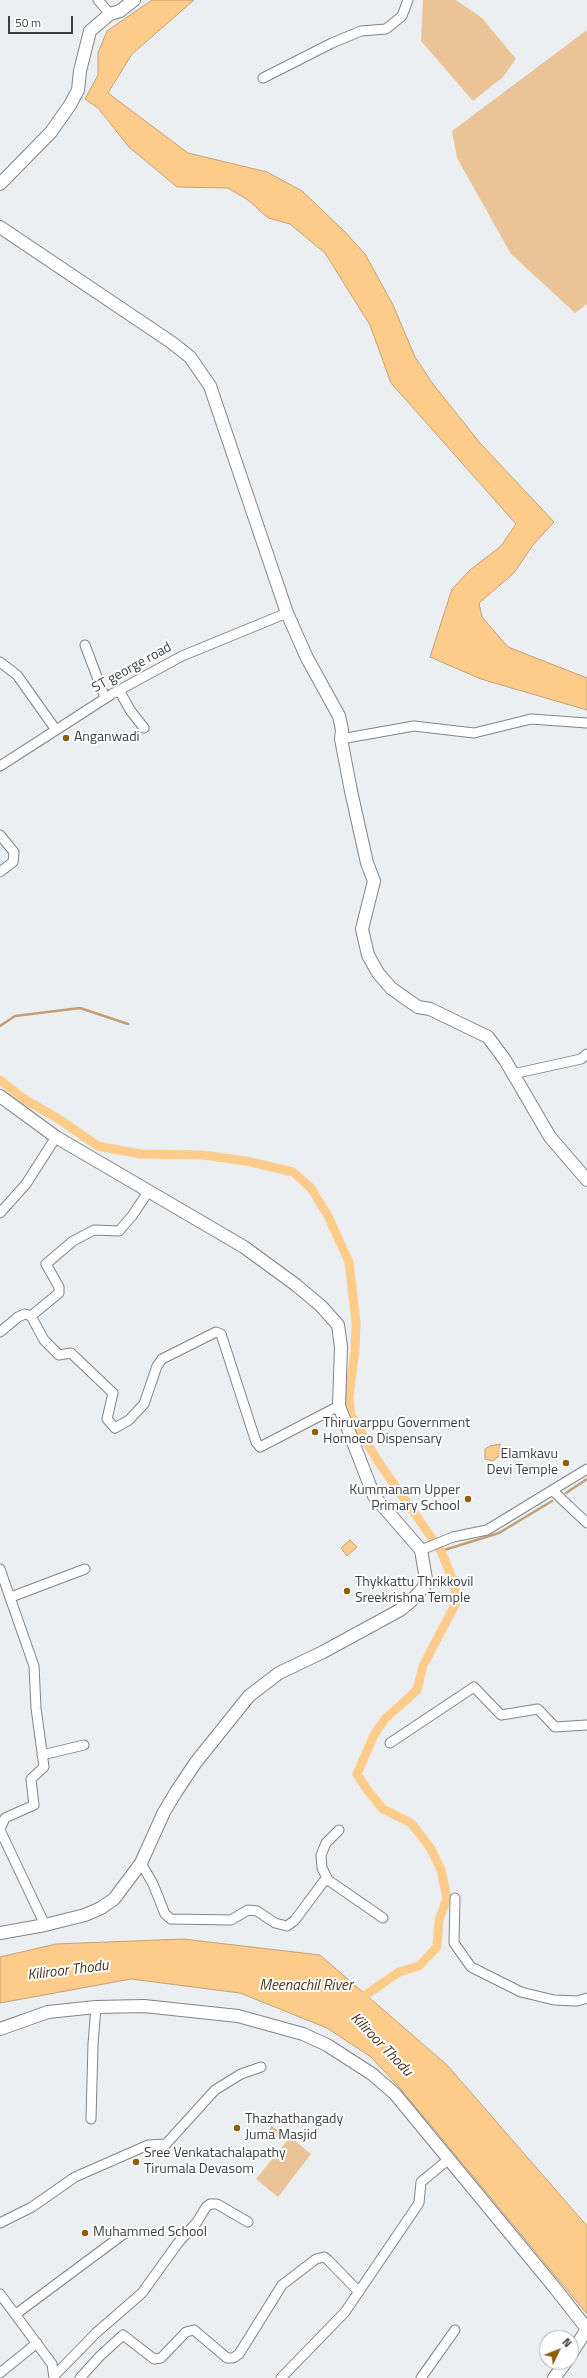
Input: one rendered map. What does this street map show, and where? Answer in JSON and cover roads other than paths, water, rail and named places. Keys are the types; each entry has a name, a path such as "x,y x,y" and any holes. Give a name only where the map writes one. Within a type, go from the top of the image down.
{"main road":[{"path":"0,184 51,132 70,105 78,90 80,71 90,31 110,14 120,11 134,0"},
{"path":"0,227 171,342 200,370 215,398 287,613 307,658 339,716 342,730 341,738 367,863 374,882 362,929 368,955 378,973 391,988 418,1007 430,1009 488,1037 513,1074 550,1137 587,1180"},
{"path":"0,1096 56,1137 244,1247 296,1285 321,1306 338,1325 341,1347 339,1406 374,1496 425,1548 426,1579 424,1587 400,1610 323,1652 279,1673 249,1696 196,1762 176,1792 164,1812 141,1863 114,1899 101,1908 85,1915 45,1925 0,1933"},
{"path":"0,2029 48,2012 96,2007 144,2006 238,2016 304,2034 327,2045 350,2059 390,2089 587,2329 579,2342"}],"street":[{"path":"98,0 110,14"},
{"path":"262,78 332,43 361,32 386,29 402,16 408,0"},
{"name":"ST george road","path":"0,766 105,698 182,656 287,613"},
{"path":"86,645 105,698"},
{"path":"0,662 17,675 56,730"},
{"path":"119,690 130,710 144,728"},
{"path":"341,738 414,726 474,733 532,719 587,723"},
{"path":"0,834 14,852 13,862 0,872"},
{"path":"513,1074 581,1058 587,1054"},
{"path":"0,1213 26,1184 56,1137"},
{"path":"32,1316 59,1292 59,1287 46,1264 72,1241 94,1230 119,1231 132,1216 148,1192"},
{"path":"0,1332 18,1317 25,1314 32,1316 44,1340 59,1355 71,1353 113,1394 107,1419 115,1428 129,1420 144,1404 157,1366 162,1359 216,1332 221,1334 256,1442 260,1447 339,1406"},
{"path":"425,1548 453,1537 488,1530 587,1469"},
{"path":"552,1490 587,1523"},
{"path":"0,1569 34,1666 36,1708 44,1767 31,1779 34,1805 5,1818 0,1829 45,1925"},
{"path":"11,1597 85,1569"},
{"path":"390,1743 474,1687 501,1715 538,1709 555,1727 587,1725"},
{"path":"42,1754 84,1745"},
{"path":"339,1830 326,1843 321,1855 322,1868 328,1880 383,1918"},
{"path":"141,1863 153,1884 165,1914 171,1919 195,1918 231,1920 248,1910 257,1911 275,1923 287,1926 295,1920 324,1881 328,1880"},
{"path":"455,1898 454,1943 471,1967 520,1992 554,2000 577,2001 587,1998"},
{"path":"91,2119 93,2044 96,2007"},
{"path":"0,2223 32,2207 75,2177 148,2145 166,2144 215,2090 241,2074 261,2067"},
{"path":"281,2378 345,2312 419,2203 421,2182 449,2159"},
{"path":"55,2376 96,2333 142,2293 178,2243 197,2222 206,2207 210,2204 217,2204 248,2222"},
{"path":"16,2314 125,2233"},
{"path":"80,2378 100,2356 123,2335 154,2359 161,2358 186,2332 194,2330 227,2358 233,2358 239,2354 282,2285 316,2259 324,2257 328,2260 359,2292"},
{"path":"0,2294 52,2364 55,2376"},
{"path":"421,2378 455,2330"},
{"path":"0,2373 37,2343"}],"water":[{"path":"152,0 194,0 132,54 108,93 188,153 267,172 302,191 344,231 365,254 393,305 415,357 433,384 480,443 554,522 533,545 514,573 479,603 482,617 508,647 587,678 587,710 481,679 430,657 452,589 470,570 501,546 516,524 391,383 370,325 325,253 290,224 268,218 248,200 228,188 177,187 129,147 98,108 85,99 98,75 98,53 107,31"},
{"path":"500,1444 499,1456 493,1461 485,1459 485,1449 490,1446"},
{"path":"350,1540 357,1547 347,1556 341,1548"},
{"name":"Meenachil River","path":"183,1939 320,1955 447,2065 587,2226 587,2314 399,2087 371,2057 327,2028 240,1993 131,1979 0,2003 0,1957 56,1944"},
{"path":"272,2127 280,2133 275,2140 268,2134"}],"waterway":[{"path":"0,1026 15,1016 80,1008 128,1024"},
{"path":"0,1080 24,1099 57,1118 98,1146 140,1154 202,1155 246,1161 293,1172 311,1188 328,1216 349,1262 356,1323 355,1350 349,1397 351,1415 377,1460 441,1551 455,1585 456,1603 423,1666 417,1690 385,1719 374,1735 357,1774 368,1791 383,1809 411,1823 430,1847 441,1870 447,1898 439,1920 437,1947 419,1966 399,1972 357,2001"},
{"path":"566,1493 587,1479"},
{"path":"441,1551 499,1533 552,1501"}],"place":[{"name":"Anganwadi","path":"66,738"},
{"name":"Thiruvarppu Government Homoeo Dispensary","path":"315,1432"},
{"name":"Elamkavu Devi Temple","path":"566,1463"},
{"name":"Kummanam Upper Primary School","path":"468,1499"},
{"name":"Thykkattu Thrikkovil Sreekrishna Temple","path":"347,1591"},
{"name":"Thazhathangady Juma Masjid","path":"237,2128"},
{"name":"Sree Venkatachalapathy Tirumala Devasom","path":"136,2162"},
{"name":"Muhammed School","path":"85,2233"}],"water label":[{"name":"Kiliroor Thodu","path":"68,1971"},
{"name":"Kiliroor Thodu","path":"381,2045"}]}
